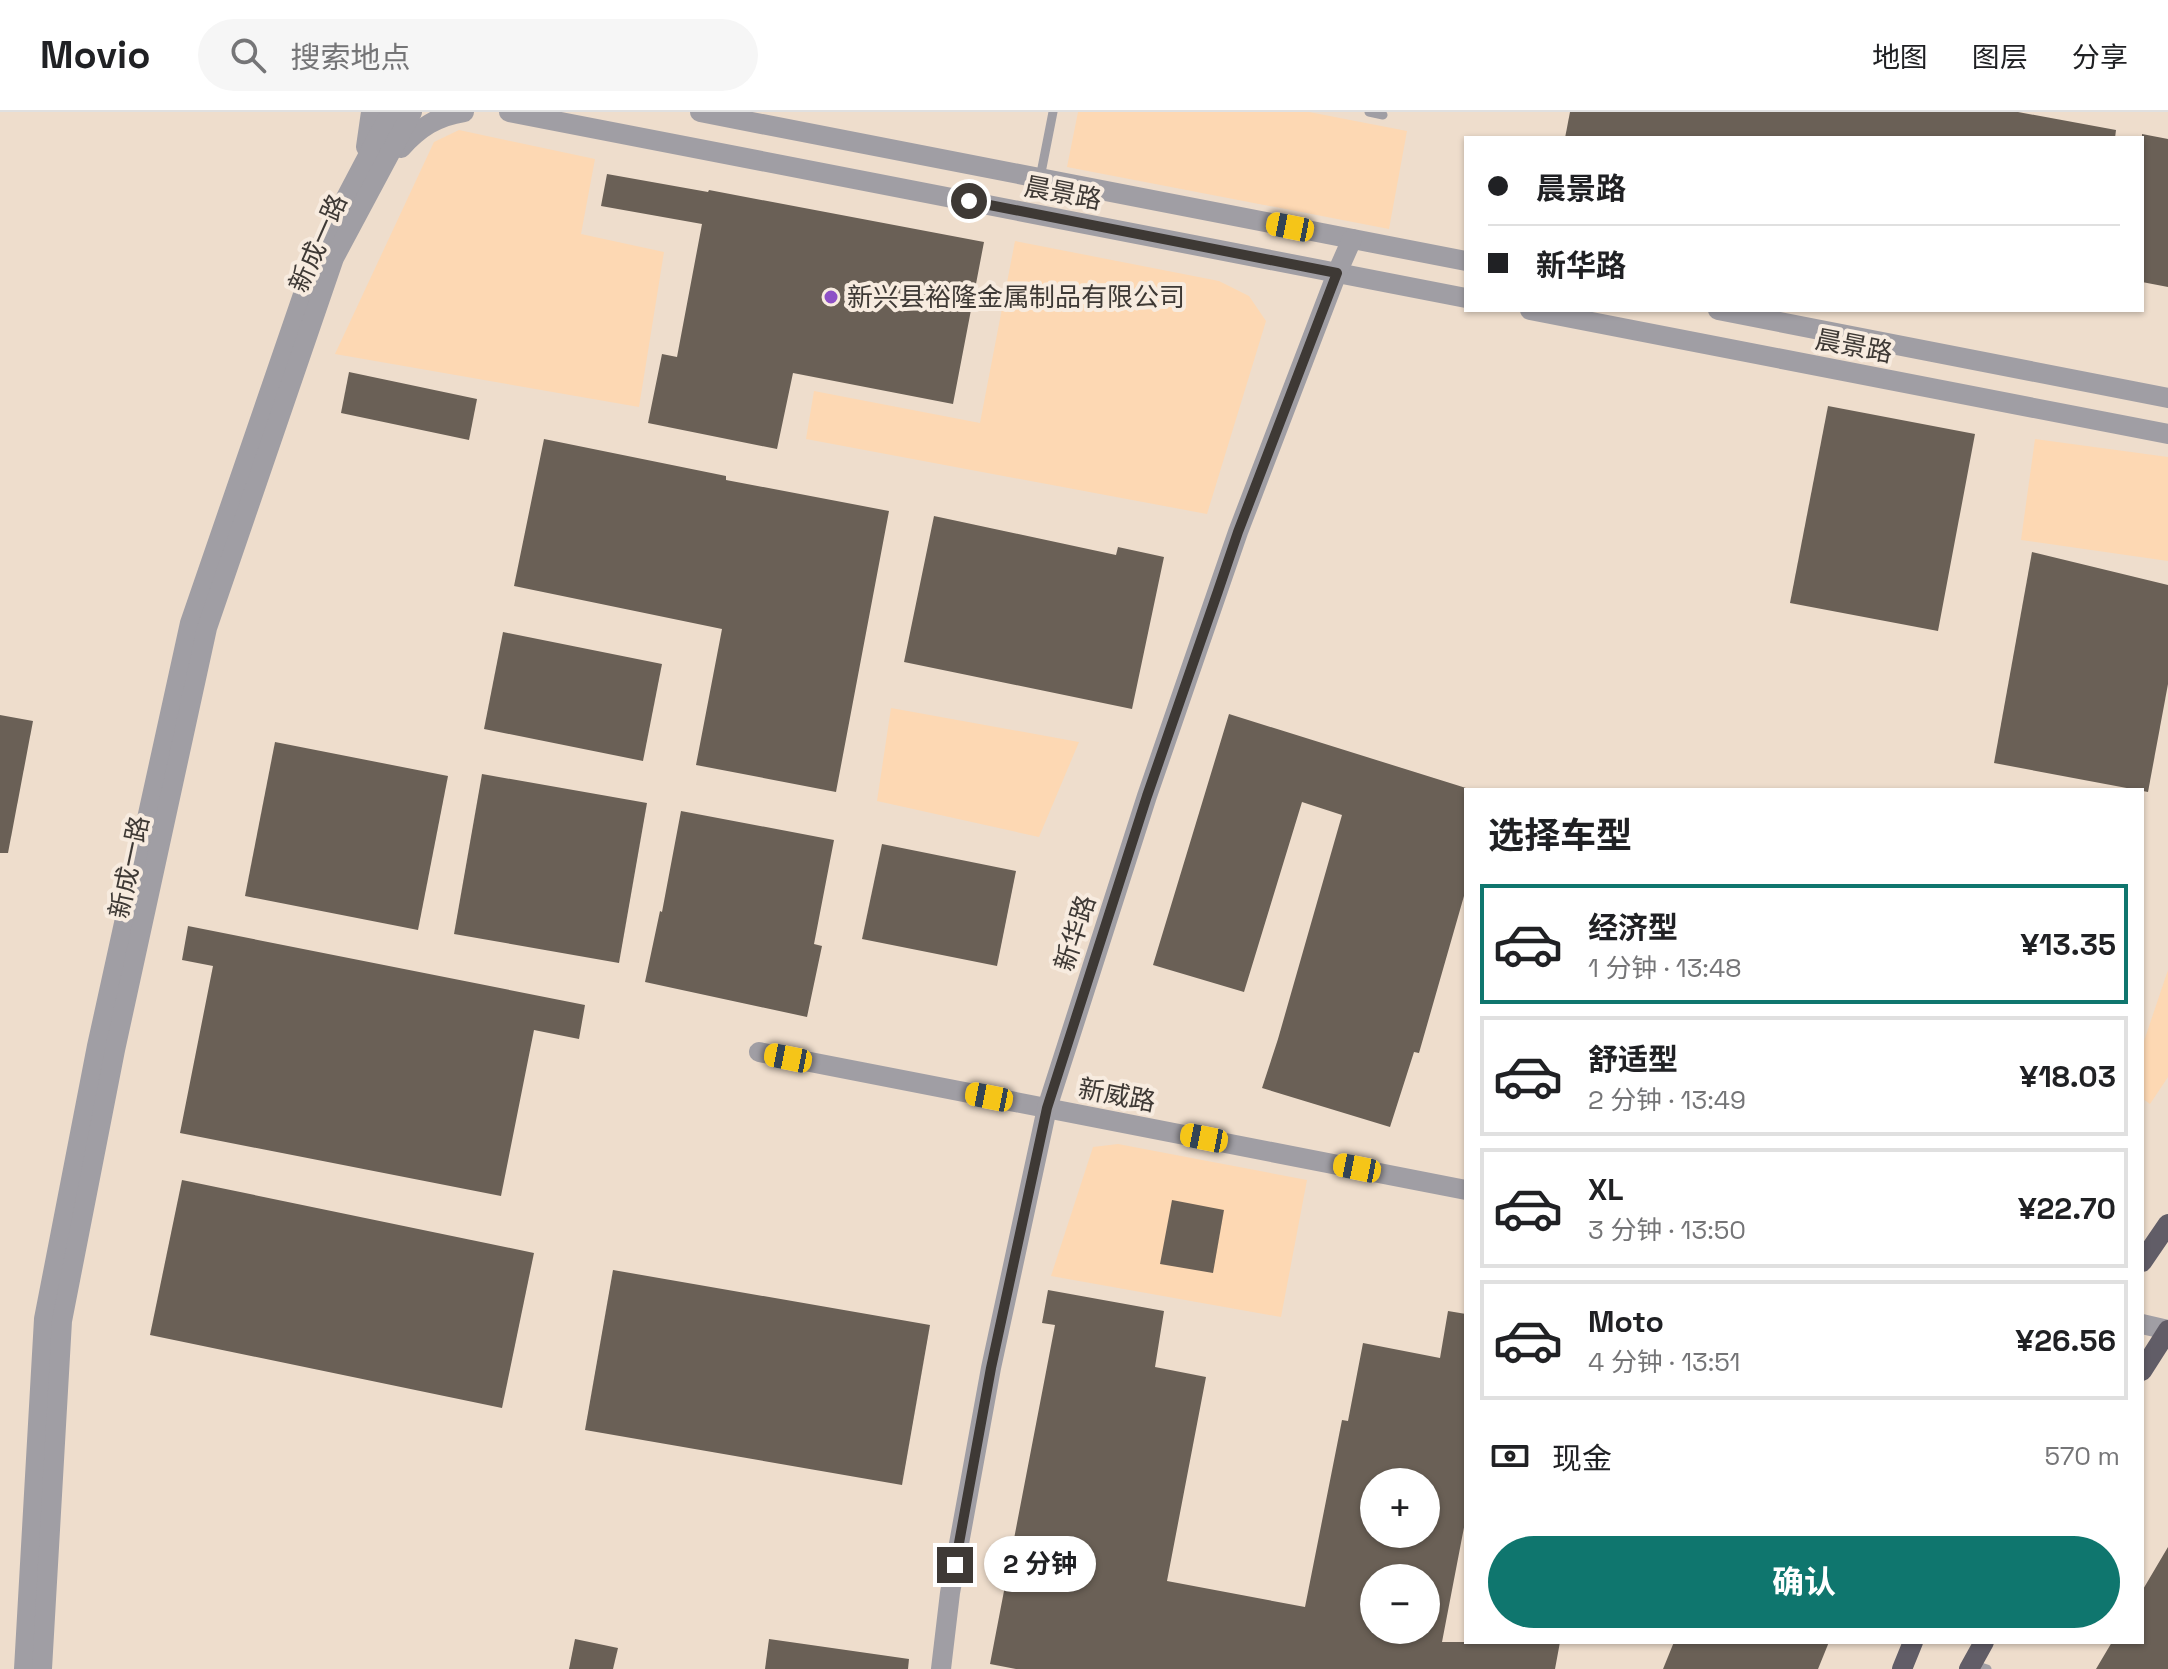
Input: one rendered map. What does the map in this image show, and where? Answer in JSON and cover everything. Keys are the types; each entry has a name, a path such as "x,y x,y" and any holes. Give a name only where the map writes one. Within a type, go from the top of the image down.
{"main road":[{"path":"2144,1259 2168,1224"},
{"path":"2144,1368 2168,1330"},
{"path":"1902,1669 1912,1644"},
{"path":"1976,1667 1983,1644"}],"street":[{"path":"371,112 372,167"},
{"name":"新成一路","path":"42,1669 62,1321 115,1050 207,628 334,258 391,112"},
{"name":"新成一路","path":"24,1669 44,1319 97,1046 190,623 318,251 412,112"},
{"path":"372,167 422,126 444,116 464,112"},
{"name":"晨景路","path":"509,112 1464,298"},
{"name":"晨景路","path":"700,112 1464,261"},
{"name":"新华路","path":"941,1669 950,1593 991,1368 1047,1108 1147,796 1238,532 1352,239"},
{"name":"晨景路","path":"1540,312 2168,434"},
{"name":"晨景路","path":"1728,312 2168,398"},
{"name":"新威路","path":"759,1052 1464,1190"},
{"path":"2144,1324 2168,1330"}],"lane":[{"path":"1040,178 1053,112"},
{"path":"1369,112 1383,115"}],"shaded area":[{"path":"0,112 2168,112 2168,1669 0,1669"},
{"path":"1078,112 1309,112 1407,131 1389,229 1067,167"},
{"path":"459,130 595,159 581,234 664,252 639,407 335,354 434,142"},
{"path":"1015,241 1219,281 1249,296 1266,321 1207,514 806,439 814,391 980,423"},
{"path":"2035,439 2168,457 2168,561 2021,540"},
{"path":"891,708 1079,742 1039,837 877,801"},
{"path":"2168,970 2168,1077 2150,1104 2144,1100 2144,1041"},
{"path":"1118,1144 1307,1180 1281,1317 1051,1276 1093,1147"}],"building":[{"path":"1570,112 2018,112 2116,130 2115,136 1565,136"},
{"path":"2142,136 2168,139 2168,287 2144,282"},
{"name":"新兴县裕隆金属制品有限公司","path":"607,174 984,242 953,404 793,373 777,449 648,423 662,354 677,357 702,224 601,206"},
{"path":"349,372 477,399 469,440 341,413"},
{"path":"1828,406 1975,434 1938,631 1790,603"},
{"path":"544,439 726,476 726,480 889,511 836,792 696,765 722,629 514,586"},
{"path":"934,516 1116,555 1118,547 1164,557 1132,709 904,662"},
{"path":"2032,552 2168,585 2168,684 2148,792 2144,788 2127,788 1994,763"},
{"path":"503,632 662,664 643,761 484,729"},
{"path":"1229,714 1466,788 1464,896 1419,1053 1414,1052 1390,1127 1262,1088 1342,815 1302,802 1244,992 1153,965"},
{"path":"0,715 33,721 8,853 0,853"},
{"path":"275,742 448,776 418,930 245,896"},
{"path":"482,774 647,803 619,963 454,934"},
{"path":"681,811 834,840 814,944 822,946 807,1017 645,982"},
{"path":"882,844 1016,871 997,966 862,939"},
{"path":"188,926 585,1005 579,1039 534,1030 501,1196 180,1133 213,966 182,960"},
{"path":"182,1180 534,1253 502,1408 150,1335"},
{"path":"1172,1200 1224,1210 1213,1273 1160,1264"},
{"path":"613,1270 930,1325 902,1485 585,1430"},
{"path":"1048,1290 1164,1311 1155,1367 1206,1377 1167,1581 1305,1607 1342,1420 1348,1421 1363,1343 1440,1358 1448,1311 1464,1314 1464,1527 1442,1642 1560,1644 1555,1669 1016,1669 990,1664 1055,1325 1042,1323"},
{"path":"2168,1547 2168,1669 2096,1669 2111,1644 2144,1644 2144,1588"},
{"path":"575,1639 618,1648 613,1669 569,1669"},
{"path":"769,1639 909,1659 908,1669 765,1669"},
{"path":"1673,1644 1828,1644 1818,1669 1663,1669"}],"place":[{"name":"新兴县裕隆金属制品有限公司","path":"831,297"}],"route":[{"path":"955,1565 991,1368 1047,1108 1147,796 1238,532 1337,273 969,201"}]}
